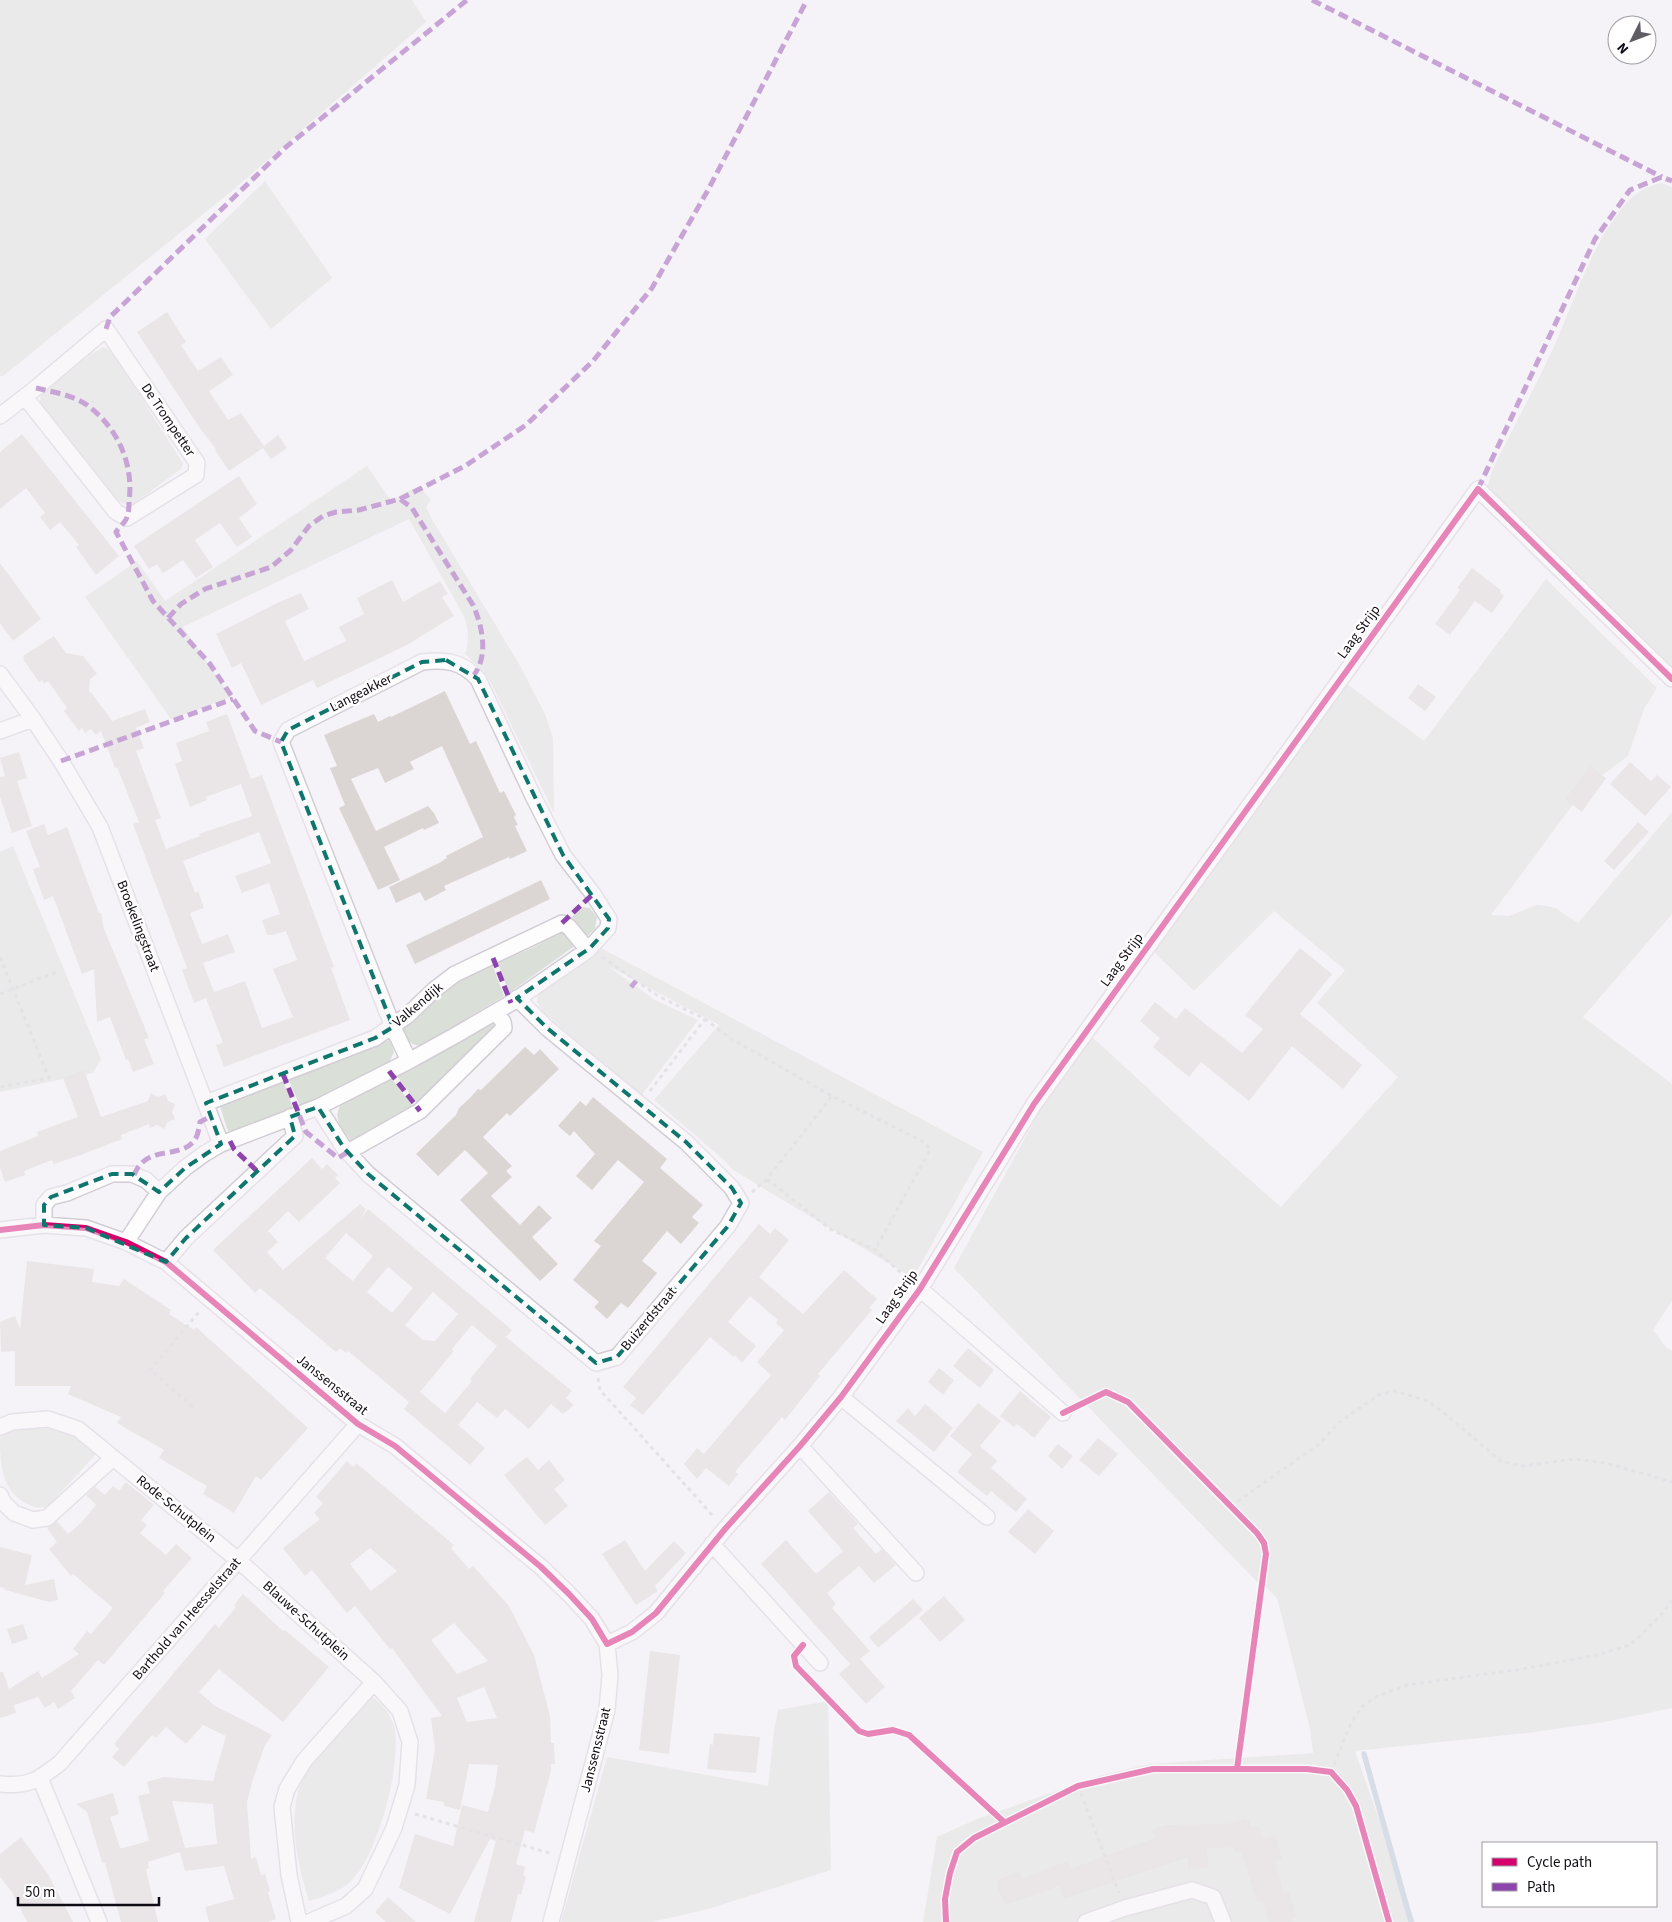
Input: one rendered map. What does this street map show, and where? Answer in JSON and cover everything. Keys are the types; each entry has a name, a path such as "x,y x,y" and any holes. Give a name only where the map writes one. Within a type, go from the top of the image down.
{"street":[{"name":"De Trompetter","path":"0,416 24,396 106,329 197,462 196,475 127,518 116,512 24,396"},
{"name":"Laag Strijp","path":"607,1644 632,1632 656,1613 712,1544 800,1446 840,1397 920,1289 1034,1104 1478,489 1672,679"},
{"name":"Langeakker","path":"409,1061 393,1027 281,742 288,730 422,662 446,660 474,675 478,679 563,855 593,894 609,919 608,928 589,949"},
{"name":"Broekelingstraat","path":"0,674 61,761 100,827 222,1144"},
{"path":"0,731 33,719"},
{"name":"Valkendijk","path":"206,1103 375,1038 408,1016 434,990 455,974 562,923 569,927 589,949"},
{"path":"126,1242 159,1192 185,1168 222,1144 318,1107 409,1061 496,1012 589,949"},
{"name":"Buizerdstraat","path":"518,998 546,1028 686,1142 732,1188 741,1203 728,1226 616,1357 596,1363"},
{"path":"348,1152 409,1118 434,1098 504,1028 503,1022 496,1012"},
{"path":"318,1107 348,1152 368,1174 596,1363"},
{"path":"166,1262 186,1238 295,1136 290,1117"},
{"path":"44,1225 44,1206 51,1197 67,1193 112,1174 132,1174 146,1180 159,1192"},
{"name":"Janssensstraat","path":"0,1230 44,1225 86,1228 126,1242 166,1262 358,1424 395,1446 541,1567 592,1619 607,1644 610,1675 607,1710 551,1922"},
{"name":"Laag Strijp","path":"920,1289 1063,1413"},
{"path":"840,1397 987,1517"},
{"name":"Rode-Schutplein","path":"0,1427 12,1422 48,1419 78,1429 238,1560"},
{"name":"Barthold van Heesselstraat","path":"0,1784 17,1786 40,1778 60,1763 358,1424"},
{"path":"800,1446 916,1573"},
{"path":"0,1495 3,1502 14,1513 32,1520 47,1518 113,1458"},
{"path":"712,1544 820,1663"},
{"name":"Blauwe-Schutplein","path":"238,1560 374,1682 400,1711 410,1742 407,1785 400,1810 394,1828 365,1889 346,1906 309,1922"},
{"path":"299,1922 289,1875 282,1807 287,1789 304,1761 374,1682"},
{"path":"40,1778 99,1922"},
{"path":"1086,1922 1124,1908 1192,1890 1213,1897 1224,1922"}],"path":[{"path":"589,949 658,996 705,1019 730,1038 832,1096 926,1143 930,1150 875,1250"},
{"path":"0,957 49,1078 0,1087"},
{"path":"0,994 59,971"},
{"path":"641,1104 705,1019"},
{"path":"832,1096 767,1179 830,1229 875,1250 920,1289"},
{"path":"193,1406 150,1370 209,1300"},
{"path":"596,1363 600,1390 725,1529"},
{"path":"1231,1506 1318,1445 1340,1422 1378,1395 1394,1390 1428,1402 1501,1461 1522,1466 1574,1460 1606,1463 1672,1482"},
{"path":"1224,1499 1238,1512"},
{"path":"1331,1772 1351,1723 1362,1707 1375,1697 1408,1685 1529,1668 1596,1655 1630,1645 1663,1613 1672,1600"},
{"path":"1323,1771 1331,1772 1337,1778"},
{"path":"1070,1790 1088,1784"},
{"path":"1078,1786 1124,1908"},
{"path":"400,1810 568,1858"}],"highlighted area":[{"path":"446,660 478,679 563,855 609,919 608,928 590,948 517,998 547,1028 686,1142 732,1188 741,1203 728,1226 617,1357 596,1363 368,1174 344,1148 318,1107 290,1117 295,1136 186,1238 166,1262 86,1228 44,1225 44,1205 51,1197 112,1174 132,1174 159,1192 185,1168 221,1144 206,1103 375,1038 393,1027 281,742 288,730 422,662"}],"shaded area":[{"path":"0,0 412,0 426,22 233,190 3,376 0,376"},
{"path":"265,181 332,278 271,329 205,239"},
{"path":"1661,183 1672,187 1672,672 1488,490 1488,483 1493,468 1551,353 1598,245 1619,212 1637,193"},
{"path":"103,347 114,355 183,463 181,469 132,505 121,503 104,486 43,412 40,403 41,394"},
{"path":"367,466 392,502 400,495 419,486 431,500 426,507 432,519 519,664 545,714 553,738 554,813 490,681 483,671 465,654 468,635 464,616 409,519 183,627 231,697 171,719 85,597 137,561 165,601"},
{"path":"1546,579 1657,688 1644,709 1628,756 1585,788 1491,915 1509,916 1537,905 1555,908 1578,923 1672,812 1672,914 1583,1017 1672,1084 1672,1301 1653,1330 1666,1347 1672,1351 1672,1708 1604,1722 1527,1733 1355,1751 1415,1922 923,1922 937,1837 977,1819 1102,1775 1150,1764 1313,1753 1310,1729 1277,1598 1266,1587 1261,1586 954,1268 1043,1105 1090,1035 1193,1130 1281,1207 1398,1077 1317,1003 1345,970 1274,911 1194,991 1152,950 1347,684 1424,741"},
{"path":"13,846 101,1059 93,1073 0,1092 0,852"},
{"path":"583,907 590,908 597,917 595,929 586,937 571,918"},
{"path":"561,932 565,932 576,945 509,993 498,963 534,947"},
{"path":"599,947 983,1152 913,1278 733,1170 724,1160 654,1100 719,1025 608,966 655,1000 698,1020 641,1096 542,1011 537,1002 538,992"},
{"path":"492,964 504,996 423,1045 415,1045 409,1041 401,1028 449,985"},
{"path":"494,1021 496,1027 418,1104 397,1076"},
{"path":"390,1040 394,1052 389,1063 300,1106 288,1078"},
{"path":"392,1079 414,1108 404,1115 351,1141 339,1123 338,1113 342,1103"},
{"path":"283,1080 293,1108 237,1130 228,1131 219,1104"},
{"path":"29,1425 50,1428 66,1433 97,1453 51,1503 43,1507 29,1505 12,1492 4,1475 0,1454 0,1431"},
{"path":"371,1696 385,1709 394,1726 396,1742 395,1761 386,1806 371,1849 353,1879 338,1890 309,1901 300,1869 295,1836 294,1820 299,1788 305,1772 316,1754 342,1724"},
{"path":"828,1701 831,1870 708,1909 652,1922 561,1922 607,1757 768,1786 778,1710"}],"building":[{"path":"167,312 186,342 181,345 198,371 221,357 233,375 209,391 228,420 241,413 264,446 278,435 287,448 271,459 263,448 229,471 137,332"},
{"path":"22,434 119,556 96,575 76,547 79,545 60,522 50,530 40,517 45,513 26,488 0,509 0,452"},
{"path":"239,476 257,504 239,518 252,537 237,547 220,523 195,540 213,567 196,578 183,560 163,573 157,564 149,569 134,546"},
{"path":"0,563 41,619 13,641 0,623"},
{"path":"1472,568 1501,590 1500,592 1504,596 1492,613 1475,601 1450,635 1435,624 1460,590 1457,588"},
{"path":"392,580 403,602 440,581 448,594 442,597 454,616 407,645 317,688 313,680 261,705 241,663 232,668 216,634 301,593 309,609 285,621 304,661 346,641 339,627 364,614 357,598"},
{"path":"54,636 66,653 83,656 97,674 90,679 89,693 91,692 112,721 145,709 150,722 136,728 144,748 136,751 161,818 155,820 166,849 200,836 199,834 252,816 241,784 206,797 207,800 190,807 175,764 182,761 176,743 209,731 206,722 227,714 251,779 262,775 334,967 331,968 350,1020 224,1067 216,1045 223,1043 206,998 194,1003 182,970 187,968 133,824 139,822 101,731 96,735 91,729 85,733 82,728 79,731 64,711 67,708 48,681 44,684 42,680 39,682 23,659 25,658 23,656","holes":["259,832 271,863 235,876 242,893 269,883 280,914 262,920 267,935 286,931 297,960 273,969 293,1017 262,1028 245,981 214,992 203,963 235,952 228,934 202,944 190,913 204,908 198,891 195,893 183,861"]},
{"path":"1418,684 1436,697 1425,711 1408,698"},
{"path":"445,691 470,744 476,741 500,793 504,791 516,815 514,817 518,825 515,826 527,851 444,886 446,890 425,901 420,892 396,903 389,887 439,863 447,858 446,856 483,837 442,746 410,762 414,769 385,783 378,768 351,779 376,831 428,806 439,823 424,830 423,828 384,847 400,880 378,890 339,808 345,805 330,768 337,766 324,735 374,714 378,722"},
{"path":"19,752 27,778 17,781 32,826 12,833 0,797 0,777 5,776 0,758"},
{"path":"1630,762 1651,781 1657,775 1671,787 1645,816 1610,784"},
{"path":"1590,766 1606,778 1582,812 1565,799"},
{"path":"1638,822 1649,832 1614,870 1604,861"},
{"path":"44,824 48,835 67,827 99,913 101,913 104,929 149,1038 144,1039 154,1064 133,1072 128,1059 126,1060 110,1017 97,1022 94,969 82,974 53,896 44,900 33,869 40,867 26,831"},
{"path":"541,880 550,899 415,964 406,945"},
{"path":"1300,948 1332,974 1300,1014 1362,1065 1343,1089 1292,1046 1249,1101 1201,1062 1189,1077 1153,1047 1160,1038 1140,1021 1155,1002 1176,1019 1185,1008 1242,1053 1263,1029 1245,1015"},
{"path":"525,1047 534,1055 540,1049 559,1069 510,1116 507,1113 483,1137 512,1166 506,1171 512,1177 491,1196 520,1225 539,1205 552,1218 532,1237 558,1264 540,1281 460,1200 488,1173 465,1150 438,1176 416,1154 456,1115 459,1108 478,1089 481,1090"},
{"path":"84,1070 101,1117 148,1101 151,1093 158,1097 165,1094 168,1101 175,1104 172,1112 175,1119 168,1122 164,1129 157,1125 150,1128 149,1124 121,1135 122,1139 54,1164 52,1160 24,1171 25,1175 5,1182 0,1168 0,1151 38,1136 37,1132 78,1117 63,1078"},
{"path":"593,1097 667,1159 660,1168 703,1205 692,1217 699,1223 681,1244 667,1231 642,1261 657,1273 628,1308 621,1303 607,1319 594,1307 599,1302 573,1280 601,1246 594,1241 644,1182 618,1160 592,1190 576,1176 595,1154 574,1131 570,1136 558,1126 580,1101 586,1106"},
{"path":"312,1158 322,1169 327,1164 338,1175 335,1178 340,1183 299,1222 288,1211 268,1231 278,1242 267,1252 283,1270 360,1204 366,1209 360,1219 368,1209 512,1330 506,1337 572,1391 566,1398 574,1405 563,1414 551,1404 529,1429 505,1409 497,1418 477,1402 458,1425 485,1448 470,1465 404,1409 409,1402 348,1351 346,1353 340,1348 336,1352 260,1288 255,1293 213,1250","holes":["346,1233 373,1256 353,1281 325,1258","388,1267 413,1288 392,1313 367,1292","433,1292 458,1314 435,1341 423,1340 405,1325","472,1325 497,1346 470,1379 472,1381 445,1413 420,1392 454,1351 452,1349"]},
{"path":"759,1224 770,1234 775,1228 789,1240 759,1277 803,1314 844,1270 877,1299 869,1308 872,1310 818,1374 820,1376 785,1420 782,1417 735,1472 738,1474 729,1486 706,1468 697,1479 684,1464 697,1448 704,1454 771,1375 757,1362 784,1330 776,1323 778,1320 750,1296 728,1322 756,1346 742,1363 735,1355 734,1357 710,1337 643,1415 630,1405 636,1398 623,1387"},
{"path":"27,1261 94,1269 92,1282 119,1286 124,1279 171,1310 169,1314 194,1330 196,1327 308,1428 261,1480 256,1476 234,1513 203,1494 207,1486 159,1458 164,1450 117,1423 121,1417 68,1394 71,1386 15,1386 15,1351 1,1352 0,1322 15,1316 20,1329"},
{"path":"968,1348 994,1370 980,1388 953,1366"},
{"path":"939,1368 954,1380 943,1395 928,1382"},
{"path":"1020,1391 1051,1417 1034,1438 1017,1424 1014,1427 1000,1416"},
{"path":"978,1403 1001,1421 980,1446 997,1461 991,1468 1027,1499 1016,1512 991,1491 987,1496 957,1472 972,1454 950,1436"},
{"path":"925,1404 953,1428 934,1452 896,1421 908,1408 915,1416"},
{"path":"1098,1438 1118,1454 1099,1476 1079,1460"},
{"path":"1058,1444 1073,1456 1062,1469 1048,1456"},
{"path":"527,1457 538,1470 549,1460 565,1480 554,1489 568,1506 545,1525 504,1475"},
{"path":"347,1461 354,1467 356,1463 454,1545 451,1548 469,1569 473,1566 509,1606 534,1655 550,1716 551,1743 554,1743 555,1764 551,1764 551,1771 534,1833 525,1830 516,1864 525,1867 523,1875 526,1877 521,1895 518,1894 511,1922 474,1922 496,1841 490,1839 450,1914 399,1888 415,1834 453,1846 462,1805 488,1812 498,1765 469,1764 460,1810 444,1806 444,1802 426,1799 435,1749 431,1718 442,1716 392,1648 390,1649 355,1606 347,1613 312,1570 305,1576 283,1548 320,1519 314,1513 323,1503 316,1497","holes":["370,1548 397,1571 371,1591 350,1564","454,1623 488,1661 457,1674 431,1640","484,1687 497,1718 467,1722 457,1698"]},
{"path":"126,1482 154,1505 141,1520 147,1525 140,1533 166,1555 176,1544 192,1558 104,1665 98,1660 71,1691 75,1698 58,1709 54,1702 45,1708 38,1697 14,1705 16,1713 0,1718 0,1672 3,1672 9,1689 38,1671 42,1678 79,1654 73,1649 87,1631 91,1634 113,1608 73,1574 71,1576 49,1549 57,1542 47,1528 57,1521 68,1534 81,1523 96,1505 86,1495 95,1487 105,1495 113,1486 119,1491"},
{"path":"829,1492 858,1524 853,1528 876,1554 882,1549 896,1565 874,1583 859,1566 827,1593 836,1604 832,1608 870,1651 860,1659 885,1687 866,1704 839,1674 850,1664 761,1564 786,1540 816,1574 843,1551 808,1511"},
{"path":"1028,1509 1054,1531 1035,1554 1008,1532"},
{"path":"625,1540 645,1571 674,1541 686,1553 655,1586 658,1591 636,1605 602,1554"},
{"path":"0,1547 32,1555 25,1585 54,1579 58,1600 49,1602 2,1589 6,1589 0,1587"},
{"path":"243,1594 283,1631 285,1630 329,1667 283,1722 219,1669 199,1692 215,1706 272,1735 265,1745 247,1802 251,1859 256,1857 261,1875 265,1874 276,1919 268,1922 209,1922 205,1907 234,1899 224,1866 185,1871 180,1852 148,1862 149,1868 146,1869 158,1922 121,1922 105,1863 102,1862 87,1812 76,1804 113,1793 119,1814 110,1817 120,1848 123,1848 149,1841 138,1796 150,1793 147,1782 164,1777 213,1781 226,1736 203,1725 186,1744 166,1727 156,1738 152,1735 124,1767 112,1757 119,1749 114,1744 215,1624 219,1628 236,1607 234,1605","holes":["172,1801 213,1804 217,1844 185,1848"]},
{"path":"944,1596 965,1620 940,1642 919,1618"},
{"path":"913,1599 923,1610 878,1648 869,1637"},
{"path":"23,1624 28,1639 12,1644 7,1629"},
{"path":"650,1651 680,1655 669,1754 639,1750"},
{"path":"714,1733 760,1737 756,1773 707,1769 710,1744 713,1745"},
{"path":"1245,1819 1246,1821 1249,1820 1251,1828 1259,1826 1263,1839 1275,1835 1282,1859 1275,1861 1284,1893 1289,1892 1296,1917 1292,1918 1293,1922 1269,1922 1262,1901 1257,1902 1241,1851 1235,1853 1233,1847 1207,1848 1208,1867 1188,1869 1188,1857 1064,1899 1059,1886 1005,1905 998,1888 997,1880 1019,1872 1022,1879 1068,1861 1071,1869 1155,1838 1152,1830 1166,1825 1227,1824"},
{"path":"21,1837 48,1874 73,1922 27,1922 12,1892 0,1877 0,1854"},
{"path":"388,1897 416,1922 386,1922 375,1912"}],"waterway":[{"path":"1364,1754 1411,1922"}],"marked path":[{"path":"106,329 110,317 286,147 467,0"},
{"path":"400,499 465,466 526,425 593,361 652,288 708,190 807,0"},
{"path":"1312,0 1662,177"},
{"path":"1478,489 1595,239 1630,190 1662,177 1672,181"},
{"path":"36,388 63,394 87,405 98,414 115,436 122,448 126,461 130,488 128,515 116,532 153,601 210,664 255,731 281,742"},
{"path":"168,618 181,604 205,589 271,567 291,550 309,526 323,516 336,512 359,510 400,499 412,508 473,605 479,622 483,649 479,667 474,675"},
{"path":"61,761 233,699"},
{"path":"562,923 593,894"},
{"path":"493,958 511,1003"},
{"path":"631,987 636,981"},
{"path":"389,1071 420,1111"},
{"path":"283,1074 306,1132 338,1158 348,1152"},
{"path":"134,1175 139,1165 146,1159 187,1147 194,1141 200,1122 211,1116"},
{"path":"230,1141 234,1149 257,1171"}],"cycle path":[{"path":"0,1230 44,1225 86,1228 126,1242 166,1262 358,1424 395,1446 541,1567 592,1619 607,1644 632,1632 656,1613 725,1529 800,1446 841,1397 920,1289 1034,1104 1478,489 1672,679"},
{"path":"1063,1413 1106,1392 1128,1402 1257,1533 1264,1543 1266,1554 1237,1769"},
{"path":"803,1645 794,1656 796,1666 859,1731 868,1734 893,1730 909,1735 1004,1822"},
{"path":"946,1922 945,1899 950,1873 957,1852 974,1838 1078,1786 1153,1769 1307,1769 1331,1772 1347,1790 1356,1806 1389,1922"}]}
